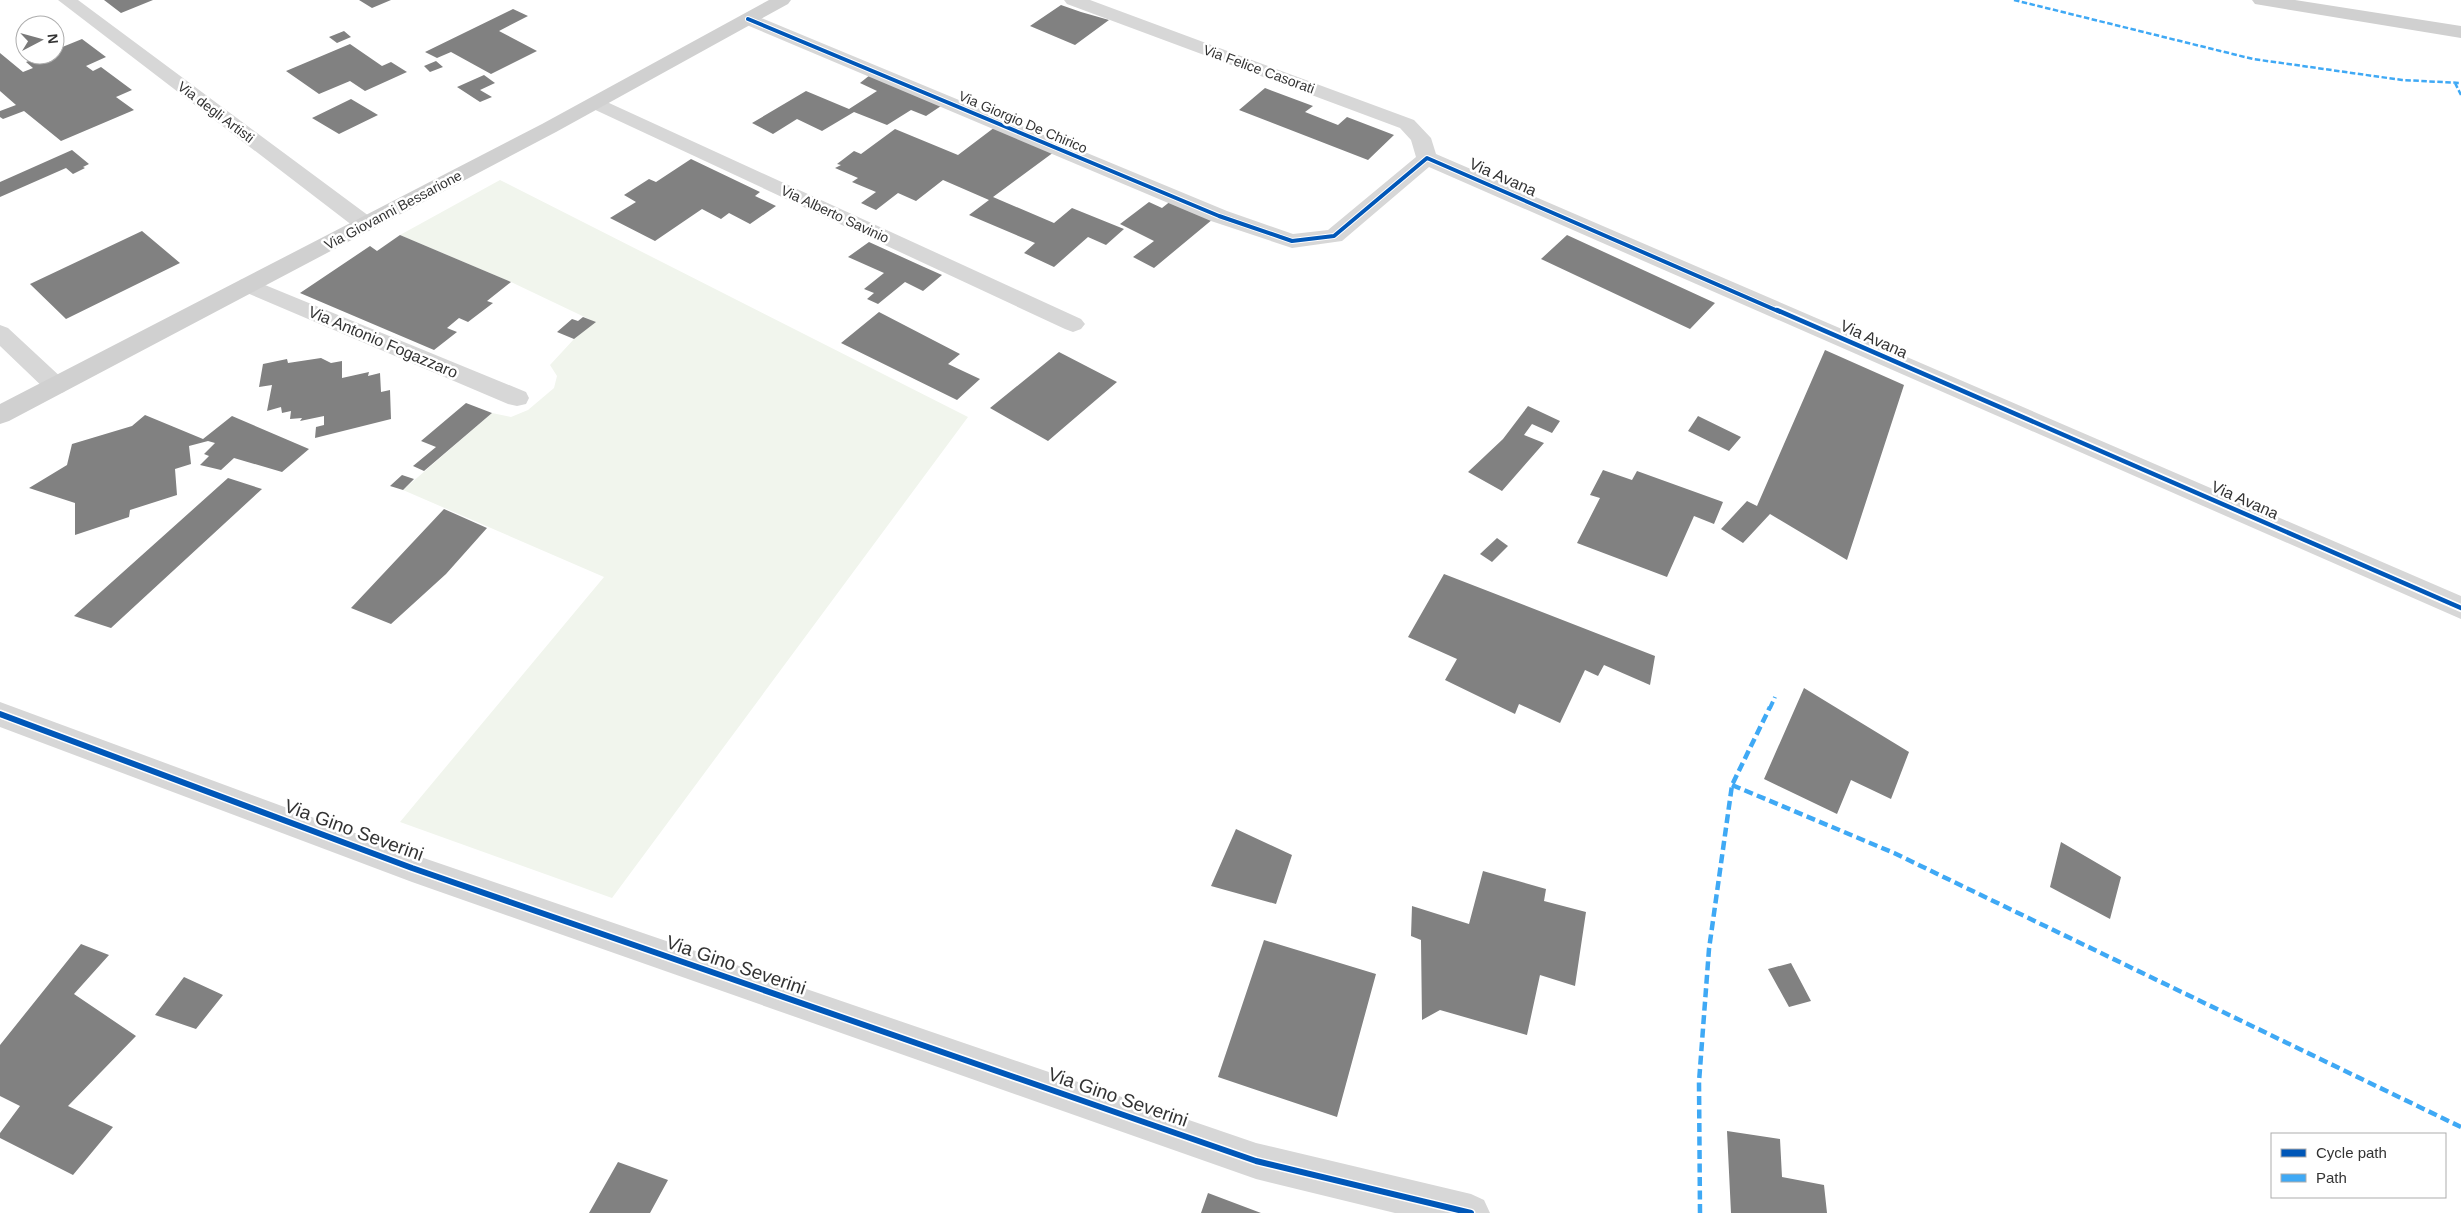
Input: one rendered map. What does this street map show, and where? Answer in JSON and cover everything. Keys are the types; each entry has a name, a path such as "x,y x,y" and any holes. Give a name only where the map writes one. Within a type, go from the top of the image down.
{"street":[{"name":"Via degli Artisti","path":"67,0 365,224"},
{"name":"Via Giovanni Bessarione","path":"0,415 596,103 782,0"},
{"name":"Via Felice Casorati","path":"1073,0 1407,124 1421,138 1428,158"},
{"path":"2261,0 2461,32"},
{"name":"Via Giorgio De Chirico","path":"748,19 1219,216 1292,242 1334,236 1428,158"},
{"name":"Via Alberto Savinio","path":"596,103 1073,324"},
{"name":"Via Avana","path":"1428,158 2461,608"},
{"name":"Via Antonio Fogazzaro","path":"248,285 517,398"},
{"path":"0,333 56,386"},
{"name":"Via Gino Severini","path":"0,714 412,868 1256,1161 1471,1213"}],"shaded area":[{"path":"500,180 968,417 612,898 400,822 604,577 403,490 492,413 511,417 528,410 554,388 557,376 550,365 574,339 595,322 511,282 400,235"}],"building":[{"path":"104,0 153,0 121,13"},
{"path":"359,0 391,0 372,8"},
{"path":"1061,5 1109,20 1075,45 1030,26"},
{"path":"513,9 528,16 499,31 537,51 491,74 451,52 437,58 425,52"},
{"path":"344,31 351,37 337,43 329,37"},
{"path":"82,39 106,57 86,66 93,71 101,67 132,90 116,97 134,110 61,141 24,111 3,119 0,117 0,111 16,105 0,91 0,53 23,72 33,68 30,65 65,65 65,46"},
{"path":"350,44 382,66 391,62 407,72 365,91 350,81 319,94 286,71"},
{"path":"436,61 443,67 430,72 424,66"},
{"path":"484,75 495,83 480,90 492,97 480,102 457,87"},
{"path":"870,75 941,106 926,116 911,110 887,125 854,112 822,131 797,119 773,134 752,123 806,91 849,109 877,91 860,83"},
{"path":"1265,88 1313,106 1305,112 1338,125 1347,117 1394,135 1368,160 1239,110"},
{"path":"351,99 378,115 339,134 312,118"},
{"path":"995,127 1054,152 993,197 1054,223 1072,208 1124,229 1106,245 1088,237 1054,267 1024,253 1035,243 969,215 989,200 943,180 916,201 898,193 876,210 861,203 876,192 852,182 858,178 835,168 841,165 837,164 854,151 861,154 895,129 958,155"},
{"path":"72,150 89,164 83,167 85,168 73,174 66,168 0,197 0,182"},
{"path":"691,159 760,192 755,196 776,206 750,224 729,213 721,219 702,209 655,241 610,218 636,202 624,195 649,179 656,182"},
{"path":"1172,200 1213,219 1154,268 1133,257 1154,241 1120,224 1149,202 1162,208"},
{"path":"142,231 180,263 66,319 30,284"},
{"path":"400,235 511,282 487,301 493,303 468,322 459,318 447,328 457,332 434,350 300,293 370,246 377,251"},
{"path":"1567,235 1715,303 1690,329 1541,259"},
{"path":"869,242 942,275 923,291 905,282 878,304 867,299 874,293 864,289 884,273 848,257"},
{"path":"879,312 960,354 948,364 980,379 957,400 841,343"},
{"path":"583,317 596,322 574,339 557,332 572,319 578,321"},
{"path":"1825,350 1904,385 1847,560 1770,514 1743,543 1721,529 1747,501 1757,506"},
{"path":"1059,352 1117,382 1048,441 990,408"},
{"path":"321,358 331,363 342,361 342,378 369,372 368,376 380,373 381,392 390,390 391,419 315,438 316,427 324,425 324,416 300,421 302,418 290,419 291,411 282,413 281,407 267,411 272,385 259,387 263,364 287,359 288,363"},
{"path":"466,403 492,413 424,471 413,466 436,447 421,441"},
{"path":"1528,406 1560,421 1552,433 1532,424 1524,435 1544,443 1502,491 1468,472 1503,439"},
{"path":"145,415 203,439 232,416 309,449 282,472 234,458 221,470 200,465 209,456 204,454 215,443 208,441 189,446 191,464 175,469 177,495 130,510 129,517 75,535 75,503 29,488 67,465 72,444 132,426"},
{"path":"1698,416 1741,437 1729,451 1688,431"},
{"path":"1603,470 1632,480 1637,471 1723,502 1714,524 1694,516 1667,577 1577,543 1600,498 1590,495"},
{"path":"402,475 414,479 403,490 390,486"},
{"path":"228,478 262,489 111,628 74,616"},
{"path":"444,509 487,528 446,574 391,624 351,608"},
{"path":"1497,538 1508,546 1492,562 1480,554"},
{"path":"1444,574 1655,656 1650,685 1604,665 1598,676 1585,670 1560,723 1519,704 1515,714 1445,680 1457,659 1408,637"},
{"path":"1804,688 1909,752 1891,799 1851,780 1837,814 1764,779"},
{"path":"1236,829 1292,855 1276,904 1211,886"},
{"path":"2061,842 2121,877 2110,919 2050,887"},
{"path":"1483,871 1546,889 1544,901 1586,912 1575,986 1540,975 1527,1035 1440,1010 1422,1020 1421,940 1411,936 1412,906 1469,924"},
{"path":"1264,940 1376,974 1337,1117 1218,1077"},
{"path":"81,944 109,955 74,994 136,1036 68,1106 113,1127 73,1175 0,1138 0,1133 20,1106 0,1096 0,1045"},
{"path":"1791,963 1811,1001 1789,1007 1768,969"},
{"path":"184,977 223,995 196,1029 155,1015"},
{"path":"1727,1131 1780,1139 1782,1177 1824,1185 1827,1213 1731,1213"},
{"path":"618,1162 668,1180 650,1213 589,1213"},
{"path":"1208,1193 1261,1213 1201,1213"}],"marked path":[{"path":"2014,0 2253,59 2402,80 2461,83"},
{"path":"2455,83 2461,95"},
{"path":"1700,1213 1699,1082 1709,949 1732,785 1775,697"},
{"path":"1732,785 1894,853 2461,1127"}],"cycle path":[{"path":"748,19 1219,216 1292,241 1334,236 1427,158 2461,608"},
{"path":"0,714 412,868 1256,1161 1471,1213"}]}
